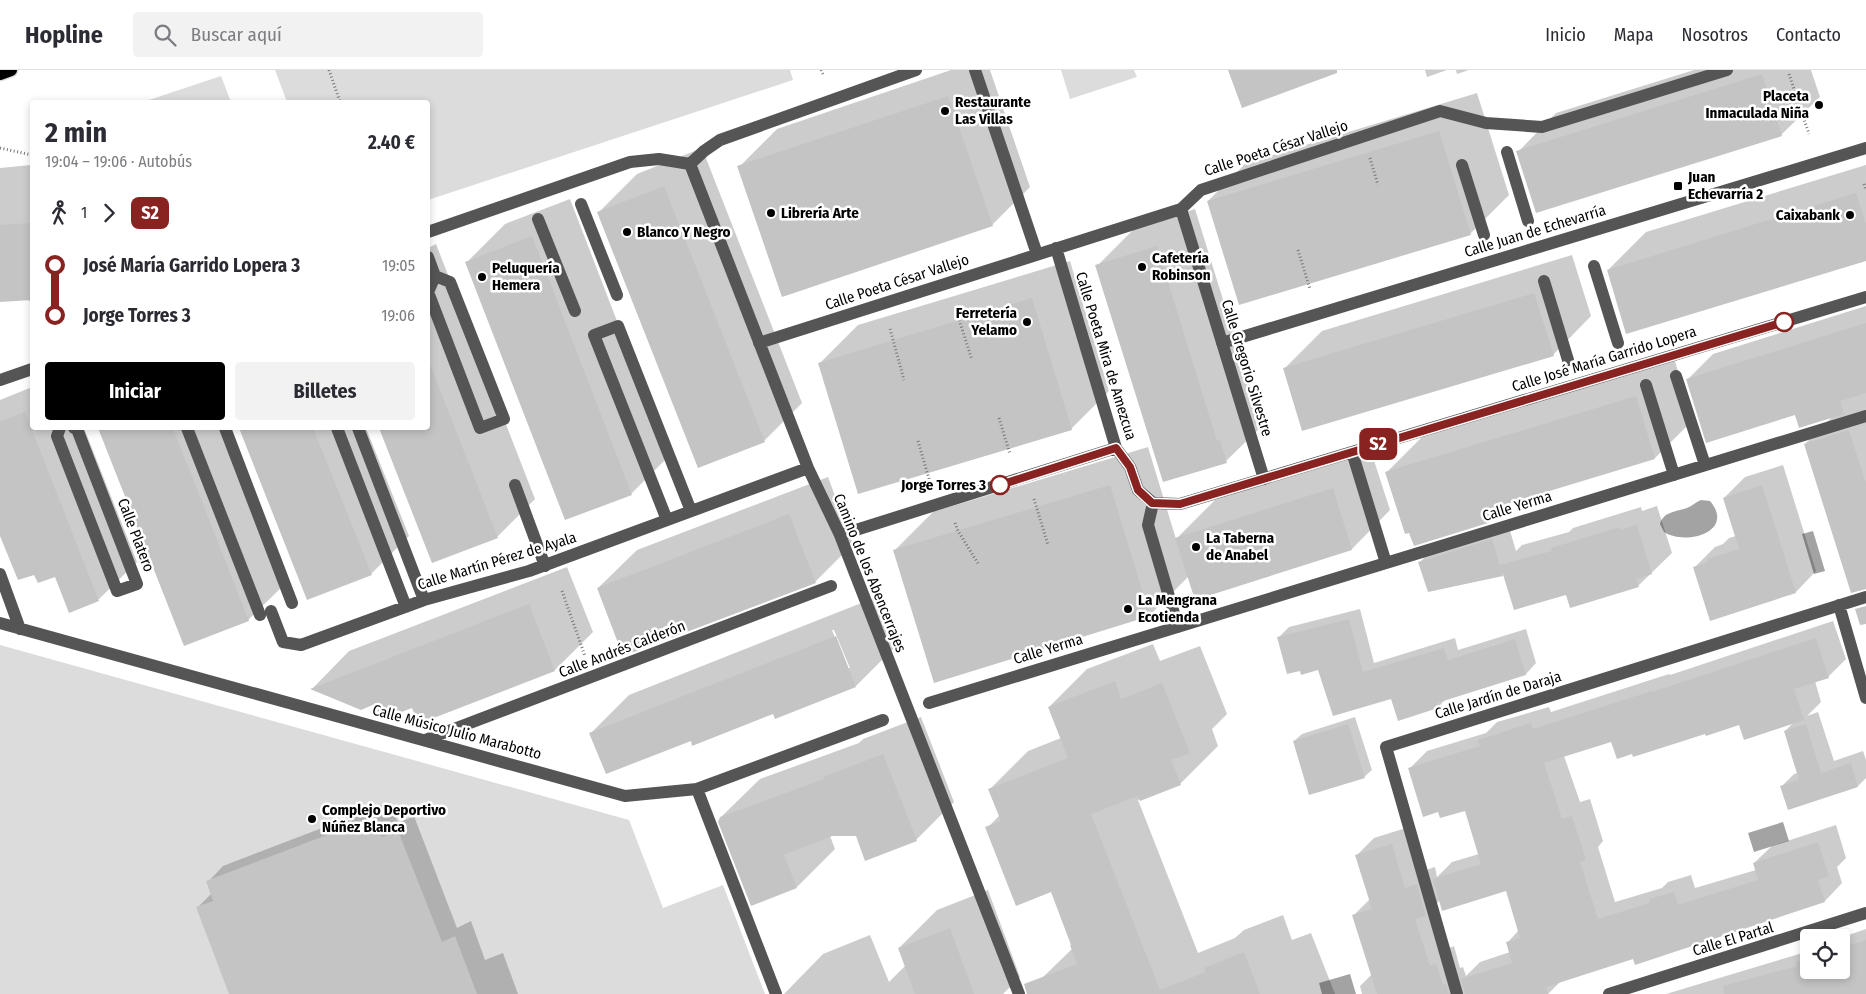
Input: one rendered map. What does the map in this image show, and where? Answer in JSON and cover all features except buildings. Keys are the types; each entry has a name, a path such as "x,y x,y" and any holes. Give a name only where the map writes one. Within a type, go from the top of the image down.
{"main road":[{"path":"0,74 11,70"}],"street":[{"path":"430,231 630,162 659,160 690,164 720,140 916,70"},
{"path":"975,70 1037,254"},
{"name":"Calle Poeta César Vallejo","path":"759,343 1181,209 1201,190 1440,112 1486,123 1542,127 1727,70"},
{"name":"Calle Juan de Echevarría","path":"1222,343 1862,149"},
{"path":"1507,152 1528,221"},
{"name":"Camino de los Abencerrajes","path":"690,164 808,468 840,535 1019,994"},
{"path":"1462,165 1484,235"},
{"path":"581,204 617,295"},
{"name":"Calle Gregorio Silvestre","path":"1181,209 1264,479"},
{"path":"538,219 575,311"},
{"name":"Calle Poeta Mira de Amezcua","path":"1056,248 1116,448 1130,467 1138,490 1152,503"},
{"path":"430,262 435,276 430,287"},
{"path":"1594,266 1618,343"},
{"path":"430,297 480,428 504,419 450,282 435,276"},
{"path":"1544,281 1568,360"},
{"name":"Calle José María Garrido Lopera","path":"1152,503 1180,504 1866,297"},
{"path":"667,520 594,335 618,326 691,511"},
{"path":"0,380 30,370"},
{"path":"1676,376 1705,465"},
{"path":"1646,385 1674,475"},
{"name":"Calle Yerma","path":"929,703 1866,416"},
{"name":"Calle Platero","path":"59,430 57,436 117,592 137,584 77,430"},
{"name":"Calle Martín Pérez de Ayala","path":"188,430 266,613 282,642 300,645 424,600 545,566 808,468"},
{"path":"226,430 292,602"},
{"path":"338,430 406,607"},
{"path":"359,430 424,600"},
{"path":"840,535 1116,448"},
{"path":"1352,452 1386,563"},
{"path":"514,485 545,566"},
{"path":"1152,503 1148,525 1178,627"},
{"path":"0,574 20,629"},
{"name":"Calle Andrés Calderón","path":"425,740 593,678 831,586"},
{"name":"Calle Jardín de Daraja","path":"1457,994 1386,747 1866,596"},
{"path":"1839,605 1866,698"},
{"name":"Calle Músico Julio Marabotto","path":"0,623 625,796 697,789"},
{"path":"776,994 697,789 884,720"},
{"name":"Calle El Partal","path":"1608,994 1866,913"}],"path":[{"path":"329,70 339,100"},
{"path":"821,70 824,76"},
{"path":"1789,74 1809,134"},
{"path":"0,148 30,155"},
{"path":"1369,157 1378,186"},
{"path":"1864,184 1866,190"},
{"path":"1298,250 1310,289"},
{"path":"956,310 972,360"},
{"path":"890,329 904,380"},
{"path":"999,418 1010,454"},
{"path":"918,441 929,479"},
{"path":"1034,499 1048,545"},
{"path":"955,523 979,566"},
{"path":"562,591 593,678"}],"shaded area":[{"path":"275,70 790,70 793,80 430,199 430,100 286,100"},
{"path":"1061,70 1134,70 1137,77 1070,99"},
{"path":"221,76 230,100 149,100"},
{"path":"1701,500 1710,501 1716,512 1717,521 1712,528 1695,537 1673,536 1664,532 1660,524 1667,514 1687,508"},
{"path":"1813,531 1825,571 1814,574 1802,534"},
{"name":"Complejo Deportivo Núñez Blanca","path":"0,645 629,820 663,908 723,885 765,994 0,994"},
{"path":"1783,822 1789,841 1754,852 1748,833"},
{"path":"1350,974 1356,994 1322,994 1319,983"}],"bus line":[{"name":"S2","path":"1000,485 1116,448 1130,467 1138,490 1152,503 1180,504 1784,322"}],"place":[{"name":"Placeta Inmaculada Niña","path":"1819,105"},
{"name":"Restaurante Las Villas","path":"945,111"},
{"name":"Juan Echevarría 2","path":"1678,186"},
{"name":"Librería Arte","path":"771,213"},
{"name":"Caixabank","path":"1850,215"},
{"name":"Blanco Y Negro","path":"627,232"},
{"name":"Cafetería Robinson","path":"1142,267"},
{"name":"Peluquería Hemera","path":"482,277"},
{"name":"Ferretería Yelamo","path":"1027,322"},
{"name":"Jorge Torres 3","path":"1000,485"},
{"name":"La Taberna de Anabel","path":"1196,547"},
{"name":"La Mengrana Ecotienda","path":"1128,609"},
{"name":"Complejo Deportivo Núñez Blanca","path":"312,819"}]}
